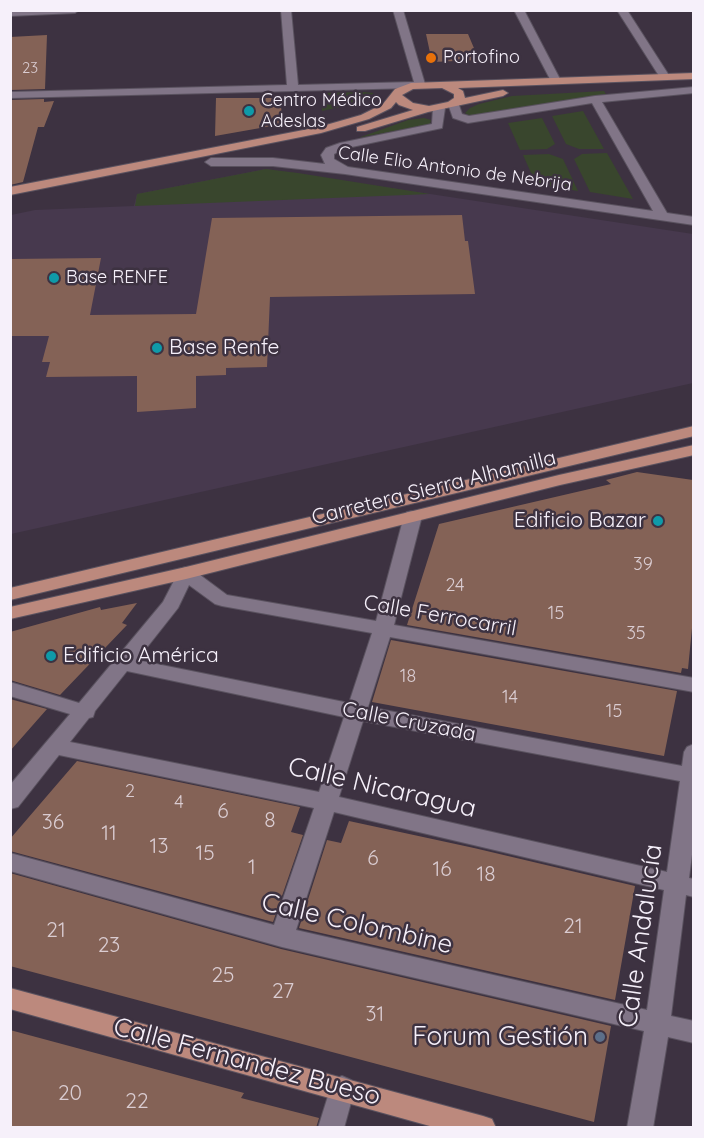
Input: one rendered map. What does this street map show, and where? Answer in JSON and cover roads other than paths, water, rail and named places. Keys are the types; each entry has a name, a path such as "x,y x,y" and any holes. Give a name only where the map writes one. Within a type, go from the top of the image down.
{"main road":[{"path":"10,191 321,130 365,117 387,106 404,88 417,85 443,86 693,76"},
{"path":"10,202 326,140 434,108 501,93 693,83"},
{"path":"443,86 459,93 460,99 455,104"},
{"path":"397,95 403,103 410,106 434,108"},
{"name":"Carretera Sierra Alhamilla","path":"10,594 693,431"},
{"name":"Carretera Sierra Alhamilla","path":"532,470 569,468 660,448 693,448"},
{"name":"Carretera Sierra Alhamilla","path":"10,613 186,573 693,448"},
{"name":"Carretera Sierra Alhamilla","path":"186,573 195,566 215,558 308,531 352,512"},
{"name":"Calle Fernandez Bueso","path":"10,998 483,1128"}],"street":[{"path":"10,13 75,10"},
{"path":"286,10 292,87"},
{"path":"10,95 417,85 398,10"},
{"path":"519,10 556,81"},
{"path":"622,10 665,77"},
{"path":"357,86 397,95"},
{"path":"455,104 457,116 468,120 595,99 693,90"},
{"path":"595,99 662,216"},
{"path":"345,170 331,164 327,155 330,151 349,144 438,126 434,108"},
{"path":"326,140 344,140 349,144"},
{"name":"Calle Elio Antonio de Nebrija","path":"211,162 273,162 345,170 693,220"},
{"path":"282,937 383,630 412,516"},
{"path":"10,801 125,664 171,604 186,573"},
{"name":"Calle Ferrocarril","path":"186,573 222,600 693,685"},
{"name":"Calle Cruzada","path":"125,664 356,712 692,776"},
{"path":"10,688 86,712"},
{"name":"Calle Nicaragua","path":"56,747 327,802 685,886"},
{"name":"Calle Andalucía","path":"640,1128 685,886 693,752"},
{"name":"Calle Colombine","path":"10,862 282,937 693,1032"},
{"path":"331,1128 342,1088"}],"place":[{"name":"Portofino","path":"431,58"},
{"name":"Centro Médico Adeslas","path":"249,111"},
{"name":"Base RENFE","path":"54,278"},
{"name":"Base Renfe","path":"157,348"},
{"name":"Edificio Bazar","path":"658,521"},
{"name":"Edificio América","path":"51,656"},
{"name":"Forum Gestión","path":"600,1037"}]}
